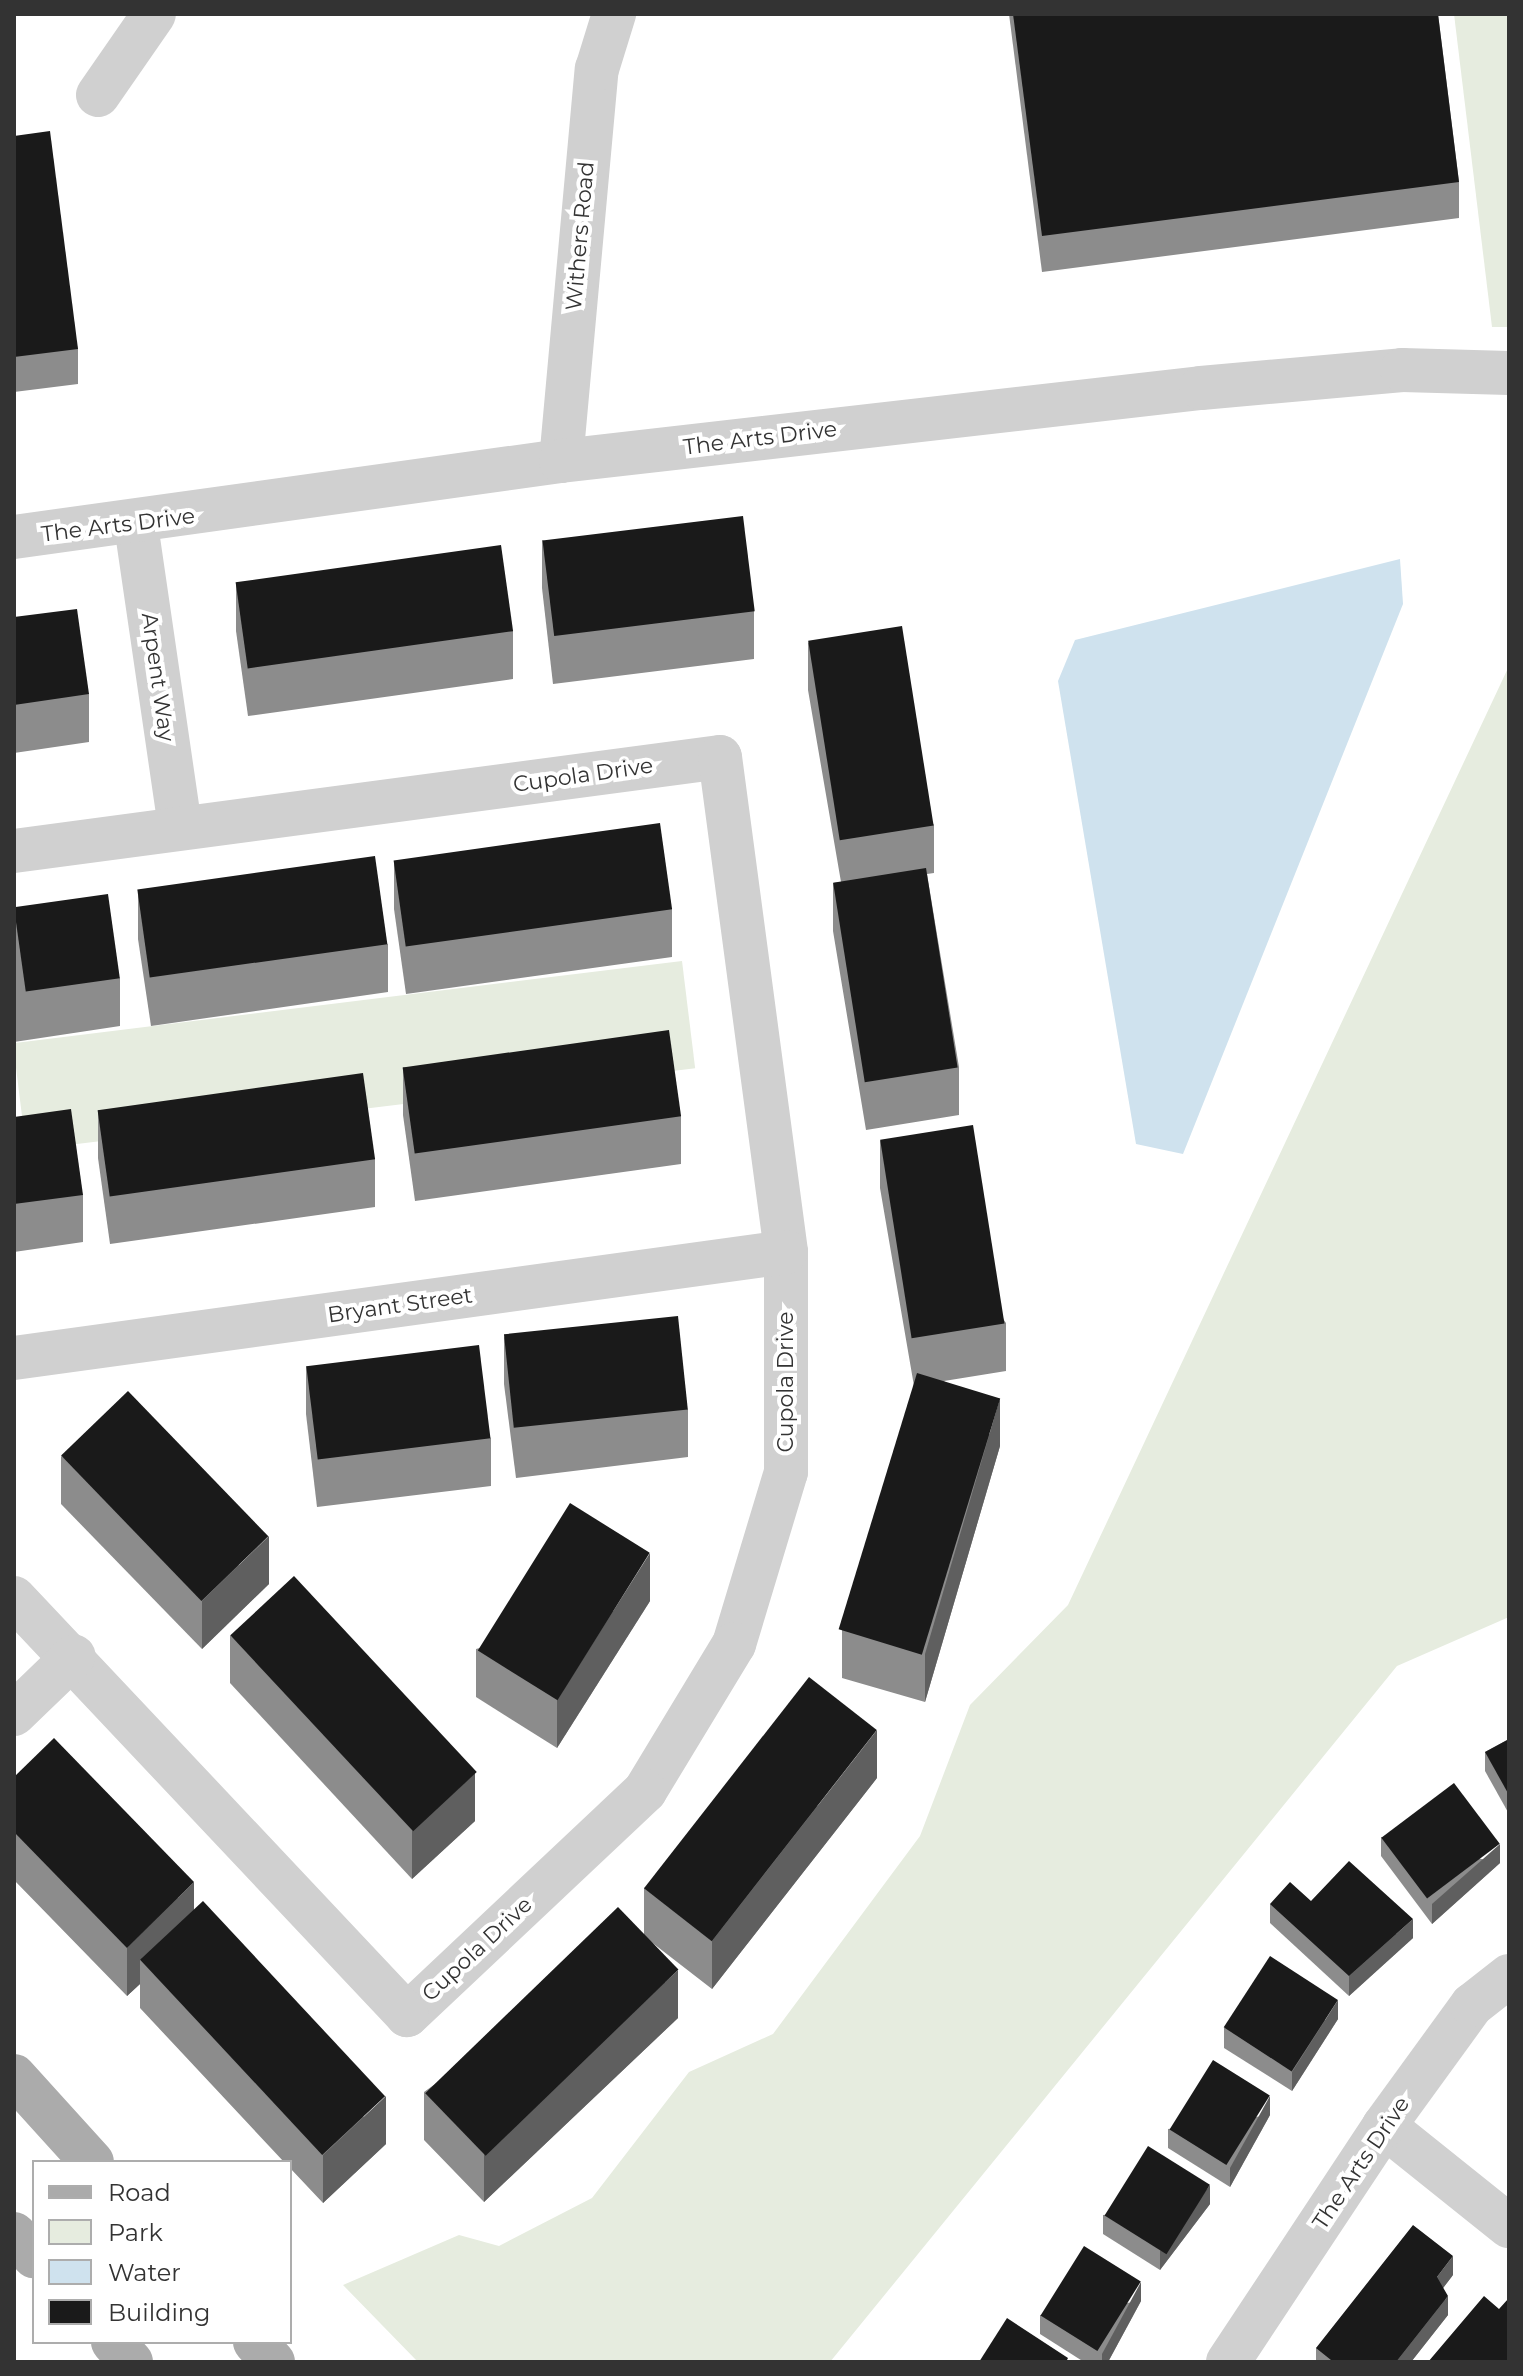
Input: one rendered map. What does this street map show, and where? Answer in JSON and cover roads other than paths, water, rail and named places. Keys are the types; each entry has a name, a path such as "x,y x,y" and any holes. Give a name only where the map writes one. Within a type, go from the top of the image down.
{"main road":[{"path":"14,2076 90,2160"},
{"path":"14,2234 32,2254"},
{"path":"115,2344 131,2362"},
{"path":"257,2344 273,2362"}],"street":[{"path":"98,95 154,14"},
{"name":"Withers Road","path":"561,461 597,69 614,14"},
{"name":"The Arts Drive","path":"14,537 136,525 561,461 1201,388 1402,370 1509,373"},
{"name":"Arpent Way","path":"136,525 180,828"},
{"name":"Cupola Drive","path":"14,851 720,757 786,1252 786,1472 734,1644 645,1791 407,2015 74,1656 14,1598"},
{"name":"Bryant Street","path":"14,1358 786,1252"},
{"path":"14,1714 74,1656"},
{"name":"The Arts Drive","path":"1228,2362 1384,2126 1472,2005 1509,1976"},
{"path":"1384,2126 1509,2226"}],"water":[{"path":"1400,559 1403,604 1183,1154 1136,1144 1058,681 1075,640"}]}
